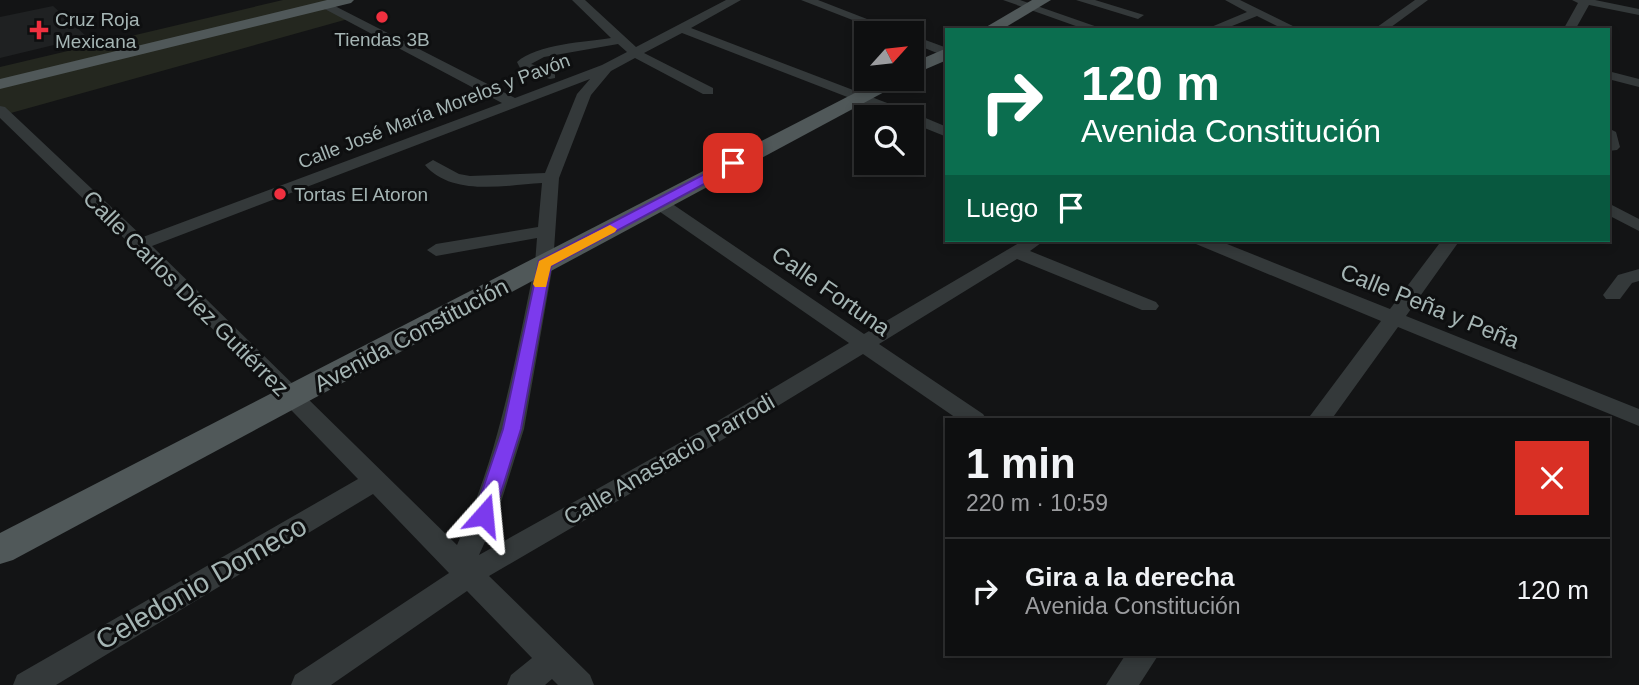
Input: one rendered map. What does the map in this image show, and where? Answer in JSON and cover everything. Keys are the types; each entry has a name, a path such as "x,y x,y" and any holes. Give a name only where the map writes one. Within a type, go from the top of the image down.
{"main road":[{"path":"0,84 346,0"},
{"path":"993,28 1036,4"},
{"path":"924,64 945,54"},
{"name":"Avenida Constitución","path":"0,550 871,91"}],"street":[{"path":"578,0 636,54 708,91"},
{"name":"Calle José María Morelos y Pavón","path":"140,244 514,103 550,82 607,68 734,0"},
{"path":"807,0 864,21"},
{"path":"1009,0 1036,4 1095,28"},
{"path":"1082,0 1138,15"},
{"path":"1231,0 1291,28"},
{"path":"1570,28 1583,0 1639,12"},
{"path":"1382,28 1416,1"},
{"path":"325,5 514,103"},
{"path":"716,10 740,15"},
{"path":"1215,28 1258,12"},
{"path":"682,29 882,105"},
{"path":"584,94 575,86 550,82 526,67 524,62 541,54 620,40"},
{"path":"924,44 945,52"},
{"path":"465,570 512,429 544,264 551,178 584,94 607,68"},
{"path":"1610,76 1639,83"},
{"name":"Calle Carlos Díez Gutiérrez","path":"0,110 140,244 579,685"},
{"path":"924,122 945,131"},
{"path":"433,165 453,178 470,181 551,178"},
{"name":"Calle Fortuna","path":"659,203 972,418"},
{"path":"1610,209 1639,226"},
{"path":"436,250 547,230"},
{"name":"Calle Peña y Peña","path":"1207,242 1639,418"},
{"path":"1320,418 1450,242"},
{"path":"1026,246 1149,306"},
{"name":"Calle Anastacio Parrodi","path":"306,685 465,570 709,437 1026,246"},
{"path":"1613,295 1625,279 1639,275"},
{"name":"Celedonio Domeco","path":"27,685 375,481"},
{"path":"1121,685 1143,656"},
{"path":"522,685 553,660"}],"shaded area":[{"path":"283,0 342,0 325,5 348,19 0,116 0,67"},
{"name":"Cruz Roja Mexicana","path":"53,6 87,37 0,58 0,17"}],"slow traffic":[{"path":"541,284 544,264 610,229"}],"place":[{"name":"Tiendas 3B","path":"382,17"},
{"name":"Cruz Roja Mexicana","path":"39,30"},
{"name":"Tortas El Atoron","path":"280,194"}],"route":[{"path":"484,515 512,429 544,264 733,163"}]}
